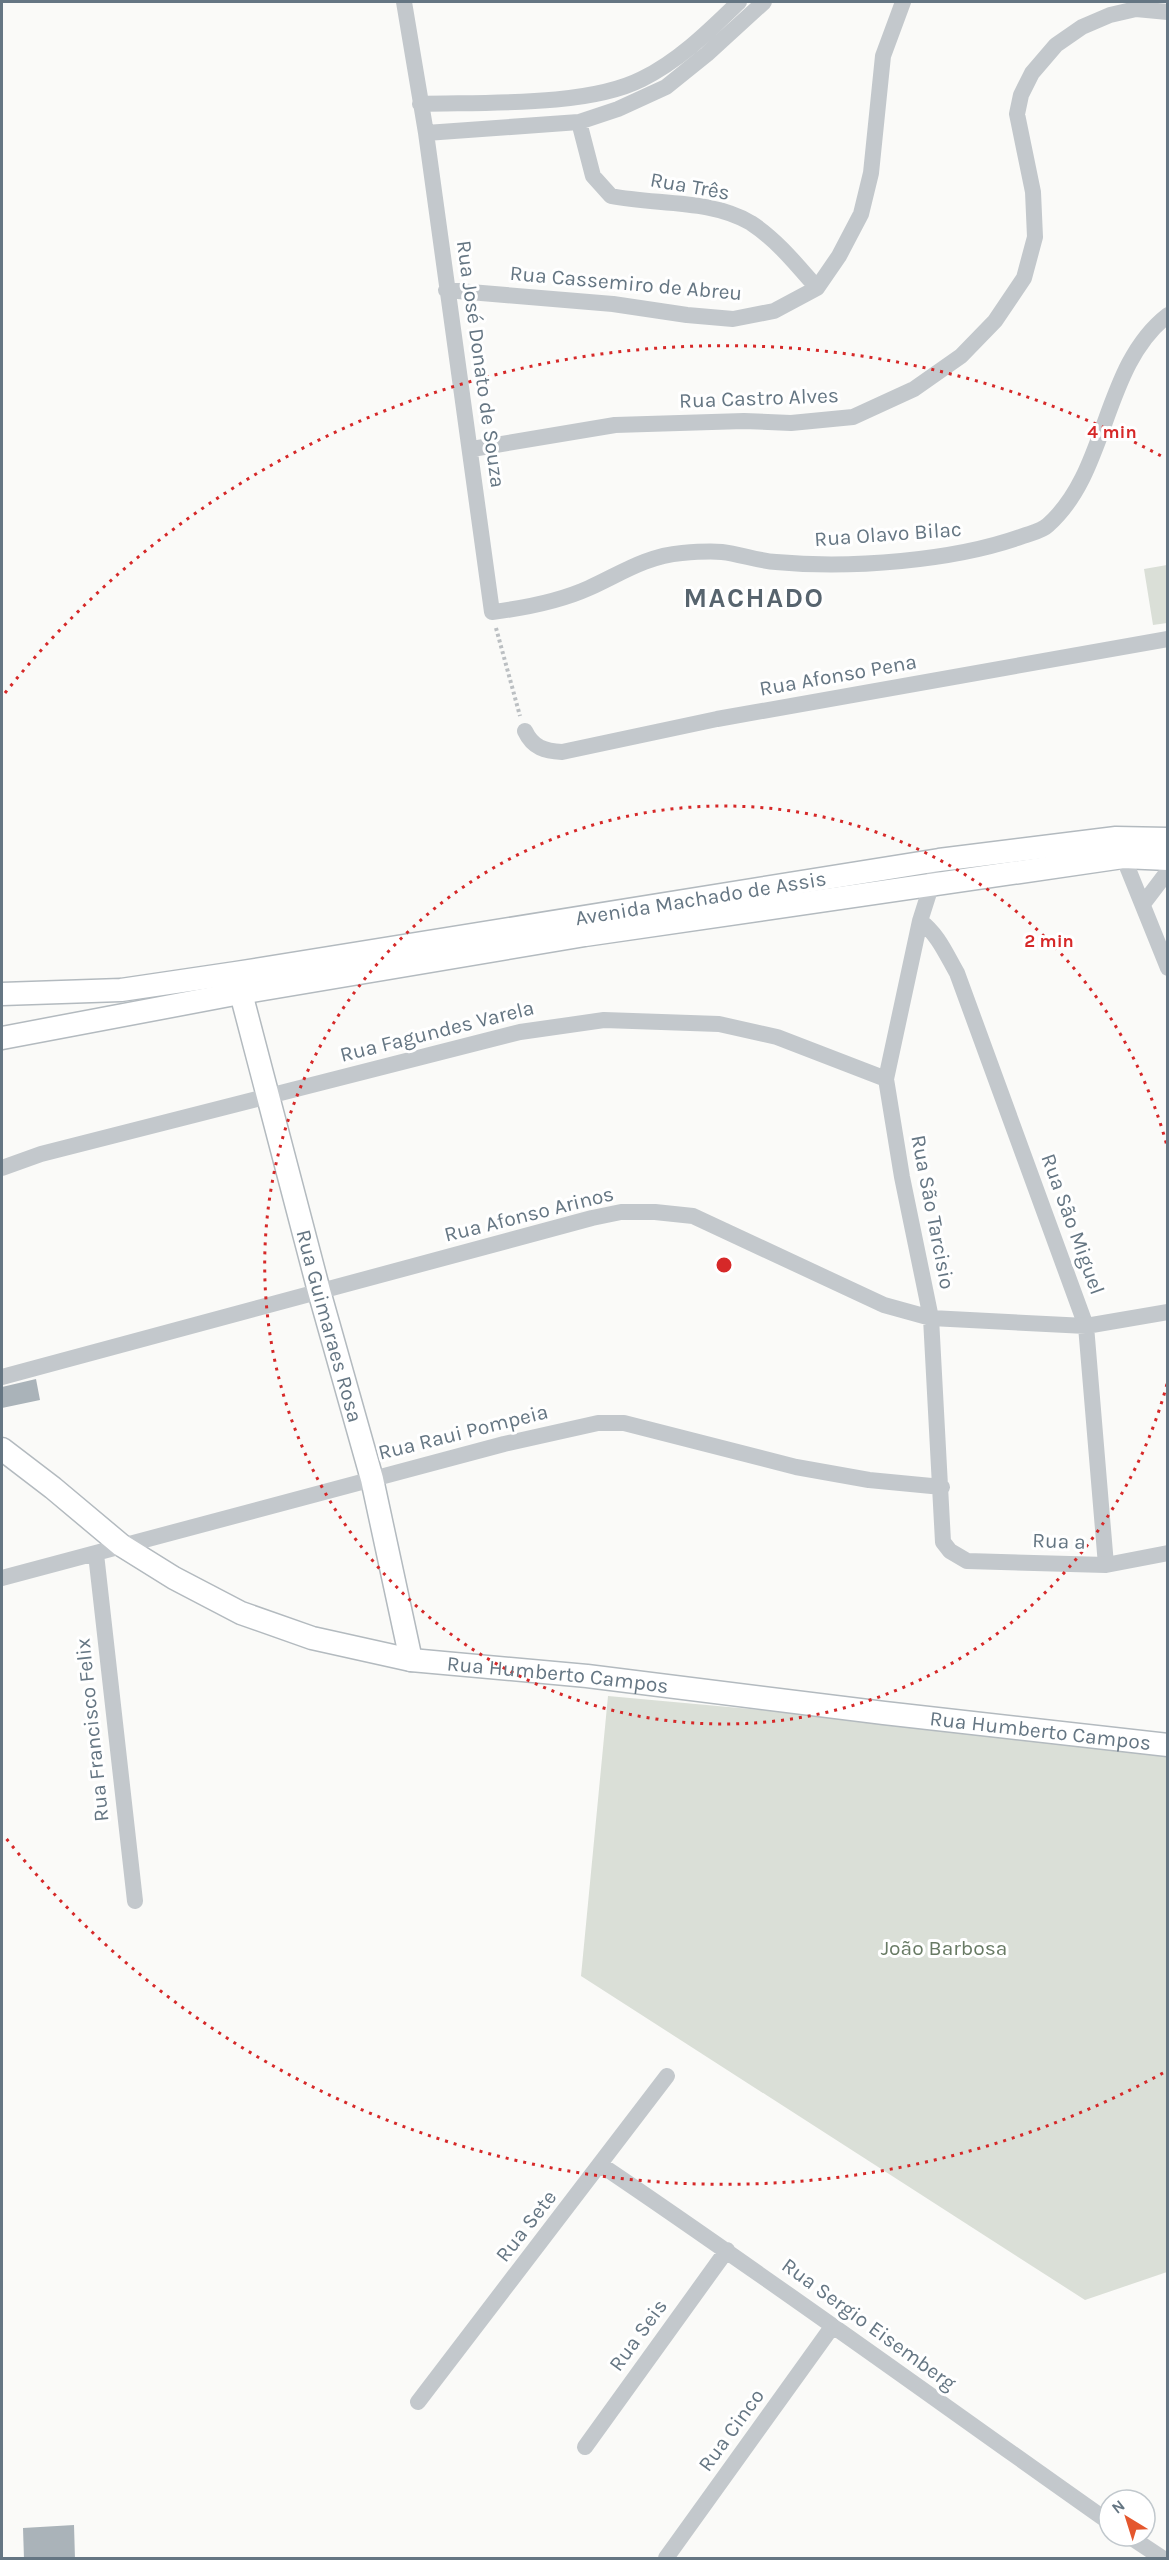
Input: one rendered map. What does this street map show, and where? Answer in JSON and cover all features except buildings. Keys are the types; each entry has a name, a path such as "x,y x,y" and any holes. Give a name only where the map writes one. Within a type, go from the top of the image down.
{"street":[{"name":"Rua José Donato de Souza","path":"404,2 426,133 492,612"},
{"path":"420,104 573,97 614,91 642,79 667,64 715,26 739,2"},
{"path":"426,133 579,122 618,109 666,87 707,54 764,2"},
{"name":"Rua Cassemiro de Abreu","path":"446,290 612,304 733,319 774,311 817,288 839,256 861,214 871,173 883,56 903,2"},
{"name":"Rua Castro Alves","path":"471,449 615,425 744,421 791,423 853,417 914,388 961,356 995,321 1024,278 1035,237 1033,192 1017,114 1021,94 1032,72 1056,45 1082,27 1136,9 1167,12"},
{"name":"Rua Três","path":"579,122 593,176 611,196 704,207 750,223 781,247 817,288"},
{"name":"Rua Olavo Bilac","path":"492,612 533,607 588,589 632,565 659,556 721,552 775,562 822,564 888,561 961,554 1046,528 1067,506 1084,475 1106,416 1136,352 1154,326 1167,315"},
{"name":"Rua Afonso Pena","path":"525,731 529,740 536,746 546,751 562,752 717,719 1167,639"},
{"name":"Avenida Machado de Assis","path":"2,994 238,983 931,885 1167,839"},
{"path":"1120,847 1167,968"},
{"name":"Avenida Machado de Assis","path":"2,1038 238,983 939,860 1120,847 1167,859"},
{"name":"Rua São Tarcisio","path":"939,860 920,921 886,1079 902,1177 931,1318 942,1487 942,1534 945,1546 950,1551"},
{"path":"1143,904 1167,871"},
{"name":"Rua São Miguel","path":"920,921 940,941 957,973 1086,1326 1106,1564"},
{"name":"Rua Guimaraes Rosa","path":"238,983 319,1291 372,1479 411,1660"},
{"name":"Rua Fagundes Varela","path":"2,1168 41,1154 520,1032 604,1020 719,1024 777,1037 886,1079"},
{"name":"Rua Afonso Arinos","path":"2,1377 621,1212 656,1212 693,1216 884,1305 931,1318 1086,1326 1167,1312"},
{"name":"Rua Raui Pompeia","path":"2,1578 552,1432 598,1423 624,1423 796,1467 869,1480 942,1487"},
{"name":"Rua Humberto Campos","path":"2,1449 54,1488 120,1545 174,1578 241,1613 312,1638 411,1660 587,1676 1167,1745"},
{"name":"Rua a","path":"950,1551 968,1561 1106,1564 1167,1553"},
{"name":"Rua Francisco Felix","path":"96,1554 106,1664 135,1900"},
{"name":"Rua Sete","path":"418,2402 668,2076"},
{"name":"Rua Sergio Eisemberg","path":"601,2165 728,2250 832,2327 1097,2514"},
{"name":"Rua Seis","path":"585,2447 728,2250"},
{"name":"Rua Cinco","path":"666,2559 832,2327"},
{"path":"1147,2548 1162,2559"}],"path":[{"path":"492,612 510,687 525,731"}],"green space":[{"path":"1167,565 1167,623 1153,625 1144,569"},
{"name":"João Barbosa","path":"608,1696 1167,1747 1167,2272 1085,2300 581,1976"}],"district":[{"name":"MACHADO","path":"754,598"}]}
